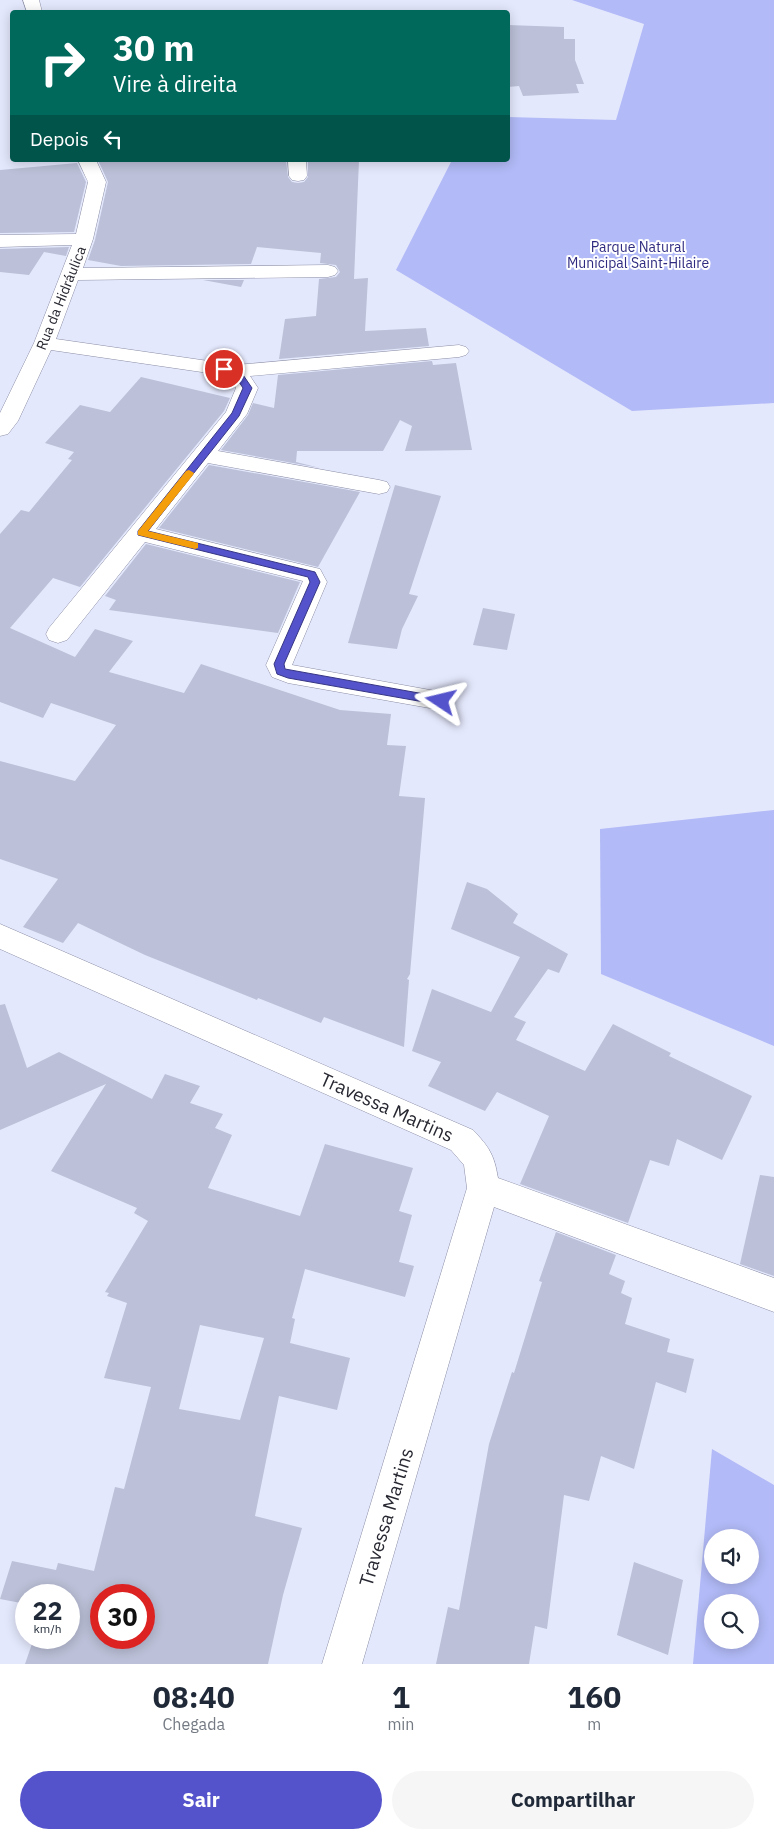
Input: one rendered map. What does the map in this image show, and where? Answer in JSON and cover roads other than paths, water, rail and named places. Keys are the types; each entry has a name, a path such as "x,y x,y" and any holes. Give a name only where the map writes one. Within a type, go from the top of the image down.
{"street":[{"name":"Rua da Hidráulica","path":"0,429 7,421 44,343 84,239 97,182 88,162"},
{"path":"0,240 84,239"},
{"path":"69,274 328,271"},
{"path":"44,343 236,371 459,351"},
{"path":"58,634 142,533 236,414 247,388 236,371"},
{"path":"204,455 379,487"},
{"path":"142,533 312,575 315,582 279,664 281,671 288,674 441,701"},
{"name":"Travessa Martins","path":"0,936 462,1140 479,1159 483,1188 342,1664"},
{"path":"483,1188 774,1295"}],"park label":[{"name":"Parque Natural Municipal Saint-Hilaire","path":"638,256"}]}
